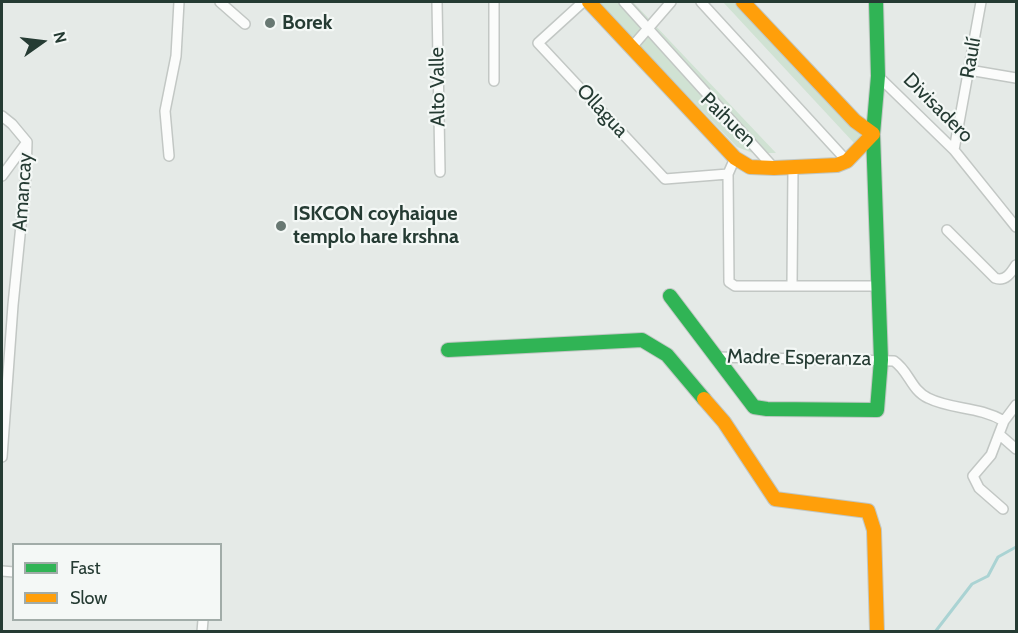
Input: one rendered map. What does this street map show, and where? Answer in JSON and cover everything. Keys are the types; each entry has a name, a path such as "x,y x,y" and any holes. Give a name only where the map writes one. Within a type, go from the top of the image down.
{"street":[{"path":"169,156 165,111 176,56 179,2"},
{"path":"220,2 245,24"},
{"name":"Alto Valle","path":"437,2 440,172"},
{"path":"494,2 494,81"},
{"name":"Ollagua","path":"583,2 538,43 665,178 728,174"},
{"name":"Paihuen","path":"589,2 735,159 750,167 774,168 837,165 847,161"},
{"path":"624,2 774,168"},
{"path":"631,48 671,2"},
{"path":"701,2 847,161 873,134"},
{"path":"743,2 855,121 873,134"},
{"name":"Divisadero","path":"876,2 878,76 954,150 1017,227"},
{"name":"Raulí","path":"954,150 981,2"},
{"path":"969,70 1017,78"},
{"path":"670,296 754,406 767,409 877,410 881,360 880,286 873,134 878,76"},
{"name":"Amancay","path":"2,116 27,142 2,457"},
{"path":"2,176 27,142"},
{"path":"735,159 728,174 729,282 735,286 880,286"},
{"path":"792,285 793,168"},
{"path":"947,230 995,278 1005,278 1017,265"},
{"path":"2,305 13,306"},
{"path":"448,350 642,340 667,355 724,422 775,499 868,511 874,530 877,632"},
{"name":"Madre Esperanza","path":"716,357 881,360"},
{"path":"881,360 897,363 912,386 930,399 986,412 1004,421"},
{"path":"1003,509 973,480 974,474 991,454 1004,421 1017,405"},
{"path":"1000,435 1017,449"}],"green space":[{"path":"597,2 633,2 776,153 753,153 737,147"},
{"path":"723,2 746,2 868,133 854,143"}],"waterway":[{"path":"935,632 972,584 988,576 998,557 1016,547"}],"traffic: fast":[{"path":"670,296 754,407 877,410 881,360 873,134 878,76 876,2"},
{"path":"448,350 642,340 667,355 704,399"}],"traffic: slow":[{"path":"589,2 735,158 750,167 774,168 837,165 847,161 873,134 855,121 743,2"},
{"path":"704,399 724,422 775,499 868,511 874,530 877,632"}],"place":[{"name":"Borek","path":"270,23"},
{"name":"ISKCON coyhaique templo hare krshna","path":"281,226"}]}
